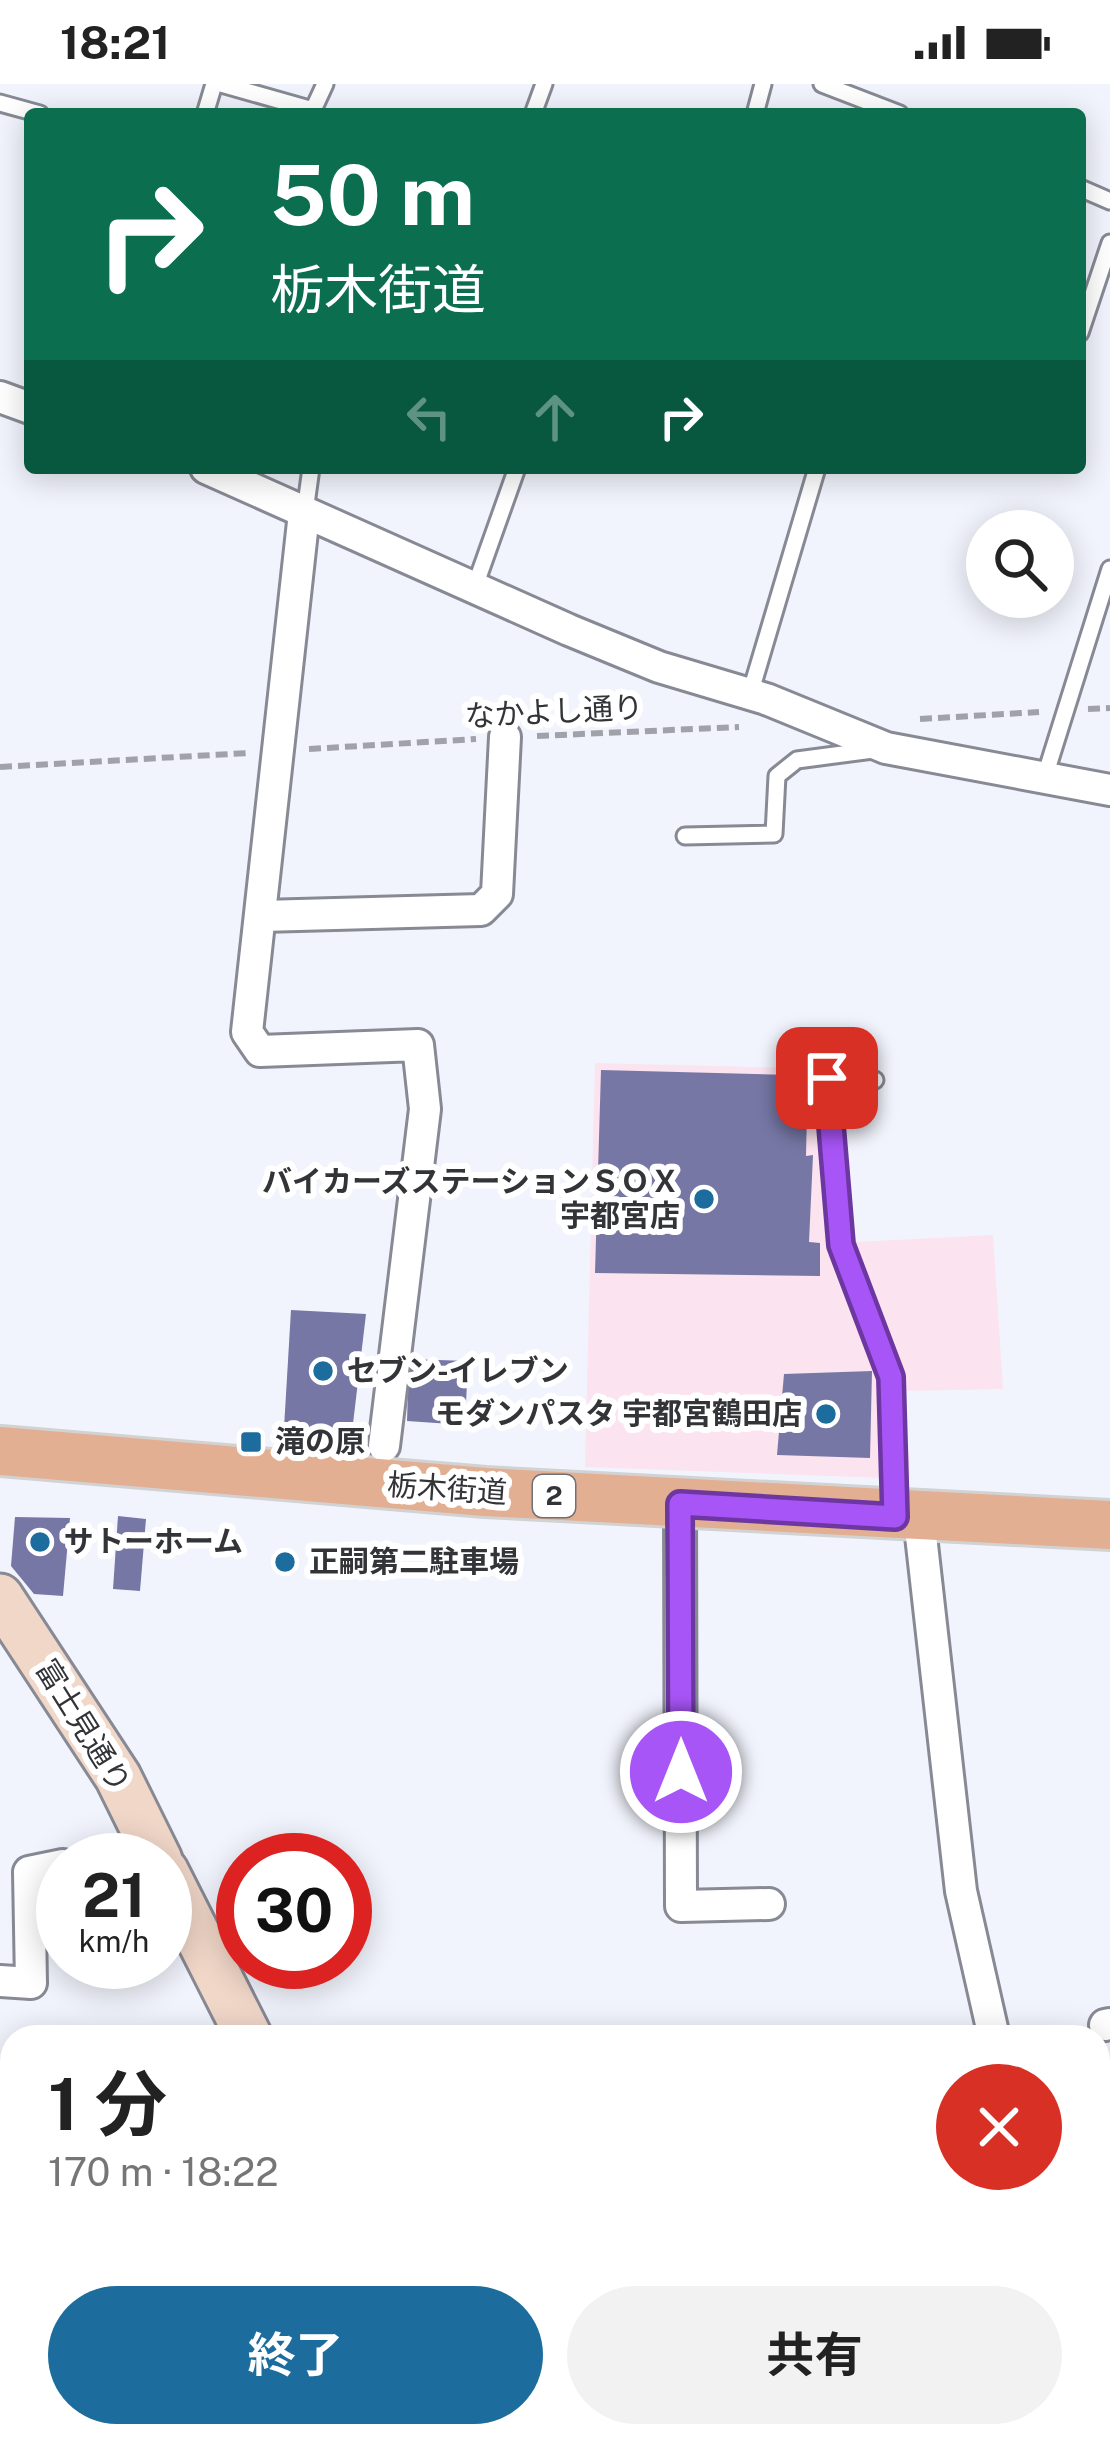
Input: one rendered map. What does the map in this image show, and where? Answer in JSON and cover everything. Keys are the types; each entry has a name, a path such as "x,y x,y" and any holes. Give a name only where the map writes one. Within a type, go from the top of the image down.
{"main road":[{"name":"栃木街道","path":"0,1451 680,1504 1110,1526"}],"street":[{"path":"219,474 659,667 750,694 886,748 1110,790"},
{"path":"304,513 247,1032 260,1051 418,1045 425,1109 384,1446"},
{"path":"262,916 481,910 497,893 506,737"},
{"path":"680,1504 681,1906 769,1904"},
{"path":"907,1517 962,1891 991,2025"},
{"name":"富士見通り","path":"0,1597 97,1742 145,1833"},
{"path":"0,1981 31,1983 14,1872"},
{"name":"富士見通り","path":"192,1924 243,2025"}],"lane":[{"path":"217,84 305,108"},
{"path":"822,84 884,108"},
{"path":"1086,314 1110,243"},
{"path":"304,513 310,474"},
{"path":"474,589 515,474"},
{"path":"750,694 815,474"},
{"path":"1045,776 1110,569"},
{"path":"685,836 774,834 777,776 797,760 886,748"},
{"path":"875,1080 827,1078 841,1245 891,1377 907,1517"}],"path":[{"path":"900,720 1110,708"},
{"name":"なかよし通り","path":"0,766 760,727"}],"shaded area":[{"path":"595,1063 835,1069 856,1242 993,1235 1003,1389 905,1391 910,1479 585,1467"}],"building":[{"name":"バイカーズステーションＳＯＸ 宇都宮店","path":"601,1070 791,1075 790,1111 807,1111 806,1156 813,1155 809,1242 820,1243 820,1276 595,1273"},
{"name":"セブン-イレブン","path":"291,1310 366,1314 352,1432 284,1428"},
{"path":"409,1359 468,1361 465,1425 407,1421"},
{"name":"モダンパスタ 宇都宮鶴田店","path":"872,1371 870,1458 777,1455 784,1374"},
{"path":"118,1516 146,1519 140,1591 113,1589"},
{"name":"サトーホーム","path":"15,1517 70,1518 63,1596 34,1594 11,1566"}],"place":[{"name":"バイカーズステーションＳＯＸ 宇都宮店","path":"704,1199"},
{"name":"セブン-イレブン","path":"323,1371"},
{"name":"モダンパスタ 宇都宮鶴田店","path":"826,1414"},
{"name":"滝の原","path":"251,1442"},
{"name":"サトーホーム","path":"40,1542"},
{"name":"正嗣第二駐車場","path":"285,1562"}],"route":[{"path":"681,1772 680,1504 895,1517 891,1377 841,1245 827,1078"}]}
